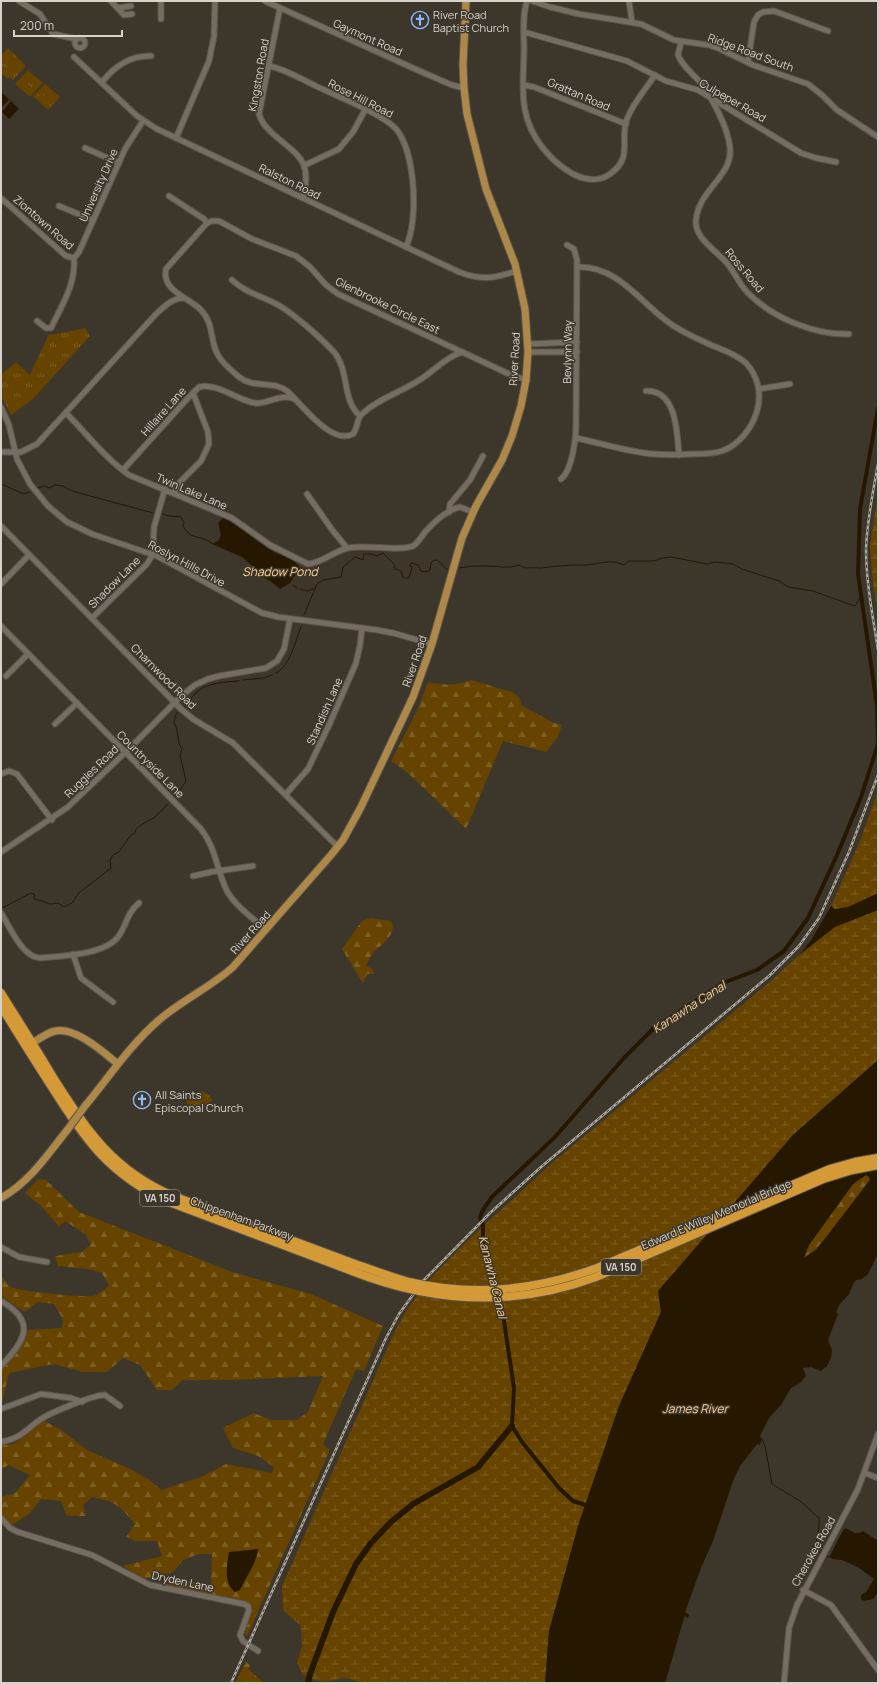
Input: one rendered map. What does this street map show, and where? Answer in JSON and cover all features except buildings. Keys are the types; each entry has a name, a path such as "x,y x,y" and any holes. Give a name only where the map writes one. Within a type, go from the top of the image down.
{"highway":[{"path":"1,993 29,1045"},
{"path":"1,1006 29,1045"},
{"name":"Chippenham Parkway","path":"29,1045 90,1134 113,1158 133,1174 155,1188 173,1196 353,1267"},
{"name":"Edward E Willey Memorial Bridge","path":"353,1267 411,1282 452,1289 501,1290 542,1285 570,1278 597,1268 830,1169 855,1162 878,1158"},
{"name":"Edward E Willey Memorial Bridge","path":"353,1267 406,1289 451,1297 498,1298 549,1291 571,1286 601,1275 823,1180 852,1170 878,1164"}],"main road":[{"name":"River Road","path":"1,1198 32,1174 143,1034 160,1020 227,973 338,847 350,827 397,733 414,695 432,644 458,549 473,512 497,470 510,441 518,417 526,380 528,344 525,305 517,270 486,189 469,123 464,88 463,44 466,1"},
{"path":"29,1045 52,1032 66,1032 86,1040 118,1064"}],"street":[{"path":"19,1 40,14 53,34 77,39"},
{"path":"111,1 124,15 132,14"},
{"path":"161,1 161,19"},
{"path":"176,138 209,61 214,36 215,1"},
{"name":"Gaymont Road","path":"265,1 424,73 452,85 464,88"},
{"path":"527,1 524,32 524,100 526,114 530,127 538,141 560,166 576,175 587,179 598,180 606,177 618,167 626,150 626,124 632,110 655,75"},
{"name":"Ridge Road South","path":"532,1 579,14 641,24 681,42 712,46 748,62 808,84 837,110 878,137"},
{"path":"629,1 632,22"},
{"path":"118,8 131,6"},
{"name":"Kingston Road","path":"280,8 260,108 260,117 266,127 292,149 305,165"},
{"path":"748,62 754,22 758,15 764,12 774,11 828,31"},
{"name":"Culpeper Road","path":"524,32 627,62 666,81 698,90 782,140 794,149 816,158 836,162"},
{"name":"Ross Road","path":"681,42 679,51 680,59 710,96 727,135 730,149 730,158 726,168 700,202 696,220 698,232 727,263 747,292 763,305 803,327 832,334 850,334"},
{"path":"102,82 121,64 144,56 150,56"},
{"name":"Ralston Road","path":"74,57 143,121 176,138 459,272 477,278 493,277 517,270"},
{"name":"Rose Hill Road","path":"269,66 365,110 393,126 401,136 405,145 414,190 410,237 406,247"},
{"name":"Grattan Road","path":"524,85 539,88 626,124"},
{"path":"303,198 307,175 305,165 339,150 353,132 365,110"},
{"name":"University Drive","path":"74,258 79,252 119,163 143,121"},
{"path":"86,148 119,163"},
{"path":"169,196 204,219 207,223 166,269 166,280 169,286 197,306 206,316 211,328 218,356 239,377 245,381 256,384 278,386 296,399 317,422 343,435 350,435 354,432 360,416 386,398 417,381 452,357 462,352"},
{"name":"Ziontown Road","path":"1,198 66,256 74,258"},
{"path":"59,206 93,220"},
{"name":"Glenbrooke Circle East","path":"207,223 219,221 252,238 296,256 326,285 338,294 509,374 526,380"},
{"name":"Bevlynn Way","path":"561,479 567,472 576,438 577,267 576,252 567,245"},
{"path":"37,321 46,328 51,328 72,283 74,258"},
{"path":"576,438 648,454 679,455 718,452 731,447 739,441 746,433 756,415 759,406 759,389 752,372 737,356 681,331 660,316 635,291 620,280 597,270 577,267"},
{"path":"232,280 249,293 272,302 286,311 334,352 342,367 350,402 360,416"},
{"path":"1,452 15,452 28,449 37,444 156,314 168,303 178,298 184,298"},
{"path":"528,344 577,342"},
{"path":"528,352 577,352"},
{"path":"759,389 790,384"},
{"name":"Hillaire Lane","path":"123,470 199,387 205,386 257,404 276,398 296,399"},
{"path":"646,391 660,394 673,412 679,455"},
{"path":"174,493 180,482 201,461 209,444 208,432 193,393"},
{"name":"Roslyn Hills Drive","path":"1,407 9,425 15,452 27,478 48,506 67,522 92,534 153,554 250,608 268,615 394,633 432,644"},
{"name":"Twin Lake Lane","path":"66,413 94,444 123,470 135,478 165,489 232,518 270,545 305,563 313,563 347,548 365,546 403,548 413,546 434,523 449,512"},
{"path":"449,512 450,504 470,480 483,456"},
{"name":"Shadow Lane","path":"92,618 147,564 153,554 154,527 165,489"},
{"path":"306,494 332,531 347,548"},
{"path":"449,512 460,507 473,512"},
{"name":"Charnwood Road","path":"1,526 175,702 193,718 233,743 338,847"},
{"path":"1,584 29,555"},
{"name":"Ruggles Road","path":"1,852 52,820 82,795 175,702 195,685 208,679 270,667 279,660 284,649 290,619"},
{"name":"Countryside Lane","path":"1,626 201,829 212,846 224,884 232,898 266,930"},
{"name":"Standish Lane","path":"286,794 308,769 327,729 356,662 362,628"},
{"path":"6,676 28,654"},
{"path":"55,724 76,703"},
{"path":"1,774 12,772 19,776 52,820"},
{"path":"193,876 220,870 253,866"},
{"path":"1,913 23,949 30,956 40,958 98,950 112,943 120,934 132,909 139,903"},
{"path":"73,954 81,978 113,1002"},
{"path":"1,1247 19,1257 47,1262"},
{"path":"1,1300 18,1314 24,1330 23,1339 20,1345 1,1366"},
{"path":"1,1409 41,1394 70,1398 82,1402"},
{"path":"1,1442 15,1439 42,1418 97,1396 105,1395 120,1406"},
{"name":"Cherokee Road","path":"784,1683 789,1628 794,1611 803,1590 851,1504 865,1473 878,1434"},
{"path":"865,1473 878,1478"},
{"name":"Dryden Lane","path":"1,1518 10,1528 18,1532 92,1555 145,1583 248,1606 249,1610 240,1635 245,1642 258,1651"},
{"path":"803,1590 831,1605 878,1670"}],"green space":[{"path":"8,48 26,66 13,80 9,77 8,79 1,73 1,56"},
{"path":"6,56 15,65 11,69 2,61"},
{"path":"28,70 43,83 30,97 15,84"},
{"path":"30,73 40,82 36,87 26,78"},
{"path":"24,81 33,89 29,94 20,85"},
{"path":"45,84 60,97 48,110 33,96"},
{"path":"47,87 56,96 52,100 43,92"},
{"path":"41,93 51,102 47,106 38,97"},
{"path":"85,328 90,336 32,400 11,415 1,396 1,375 16,362 30,375 49,334 51,335"},
{"path":"878,493 878,613 873,584 870,547"},
{"path":"471,680 512,692 520,698 521,705 554,723 562,725 558,737 546,752 503,741 466,829 408,773 391,761 417,711 428,682 450,684"},
{"path":"878,791 878,1060 793,1135 658,1291 661,1312 619,1406 578,1526 549,1631 545,1683 360,1683 344,1678 331,1681 320,1681 302,1674 297,1662 302,1647 301,1626 283,1610 282,1586 395,1331 406,1311 430,1279 466,1242 552,1163 771,981 799,955 811,940 831,906 860,841"},
{"path":"370,918 391,921 393,926 391,934 371,955 366,966 371,968 375,974 367,974 363,983 342,949 361,922"},
{"path":"201,1091 210,1096 212,1100 194,1113 186,1102"},
{"path":"866,1175 870,1179 840,1222 823,1242 803,1258 809,1245 853,1184"},
{"path":"38,1179 46,1180 79,1212 232,1272 311,1294 383,1326 364,1371 356,1369 323,1444 330,1450 247,1636 243,1632 252,1607 246,1602 162,1586 178,1579 206,1585 211,1584 212,1554 199,1554 183,1560 173,1572 144,1579 123,1566 162,1556 157,1541 136,1541 126,1537 135,1524 121,1509 106,1500 92,1497 83,1505 86,1516 67,1516 61,1501 41,1499 30,1513 12,1525 1,1515 1,1497 15,1493 30,1475 8,1465 1,1471 1,1445 14,1444 44,1421 60,1429 87,1450 128,1468 150,1480 161,1490 201,1477 226,1464 272,1473 274,1467 258,1456 233,1448 223,1428 254,1413 271,1420 297,1420 308,1412 323,1376 231,1380 182,1380 172,1390 157,1390 140,1365 123,1358 107,1372 83,1372 54,1364 9,1373 1,1407 1,1368 17,1351 28,1330 62,1328 63,1319 54,1304 38,1302 25,1312 1,1296 1,1276 11,1287 16,1289 66,1295 93,1296 109,1286 102,1273 88,1269 58,1266 55,1256 82,1252 91,1244 85,1234 65,1221 59,1227 41,1206 25,1193","holes":["229,1552 255,1562 247,1574 240,1590"]},
{"path":"246,1662 250,1665 249,1670 264,1683 235,1683"}],"water":[{"path":"1,91 9,100 1,108"},
{"path":"11,101 19,109 9,119 2,112"},
{"name":"Shadow Pond","path":"223,518 267,548 285,556 298,565 300,568 290,583 280,589 269,580 261,576 256,569 242,557 212,544 218,541 221,535 218,523"},
{"path":"878,893 878,910 835,927 799,955 811,940 831,906 835,909 848,907"},
{"name":"James River","path":"878,1060 878,1254 868,1274 862,1279 856,1280 849,1294 840,1304 836,1312 838,1314 828,1340 832,1350 831,1358 827,1366 821,1371 811,1367 803,1368 806,1376 800,1383 791,1388 781,1405 769,1418 760,1436 762,1440 759,1446 758,1443 740,1466 733,1481 713,1541 701,1568 685,1612 689,1615 688,1618 685,1616 684,1618 665,1683 545,1683 549,1631 578,1526 619,1406 661,1312 658,1291 793,1135","holes":["866,1175 870,1180 816,1250 804,1258 809,1245 853,1184"]},
{"path":"845,1528 855,1533 863,1531 878,1541 878,1592 873,1599 864,1601 861,1599 861,1595 866,1592 874,1579 858,1567 842,1560 832,1559 830,1556"},
{"path":"258,1549 254,1564 240,1590 235,1592 231,1588 227,1579 229,1552"}],"waterway":[{"name":"Kanawha Canal","path":"495,1290 483,1246 483,1226 480,1217 492,1197 555,1137 623,1059 654,1028 723,983 757,970 784,951 808,918 837,855 861,797 878,744 877,706 858,574 860,509 878,408"},
{"path":"1,484 24,494 29,492"},
{"path":"38,488 44,486 50,488 55,485 63,486 72,491 153,513"},
{"path":"163,514 181,517 185,530 190,534 205,539 213,544"},
{"path":"304,615 317,584 323,580 341,577 343,567 355,557 363,560 364,554 377,556 383,553 394,564 395,569 401,571 403,578 409,578 412,568 410,565 411,563 418,565 421,571 426,572 430,570 431,563 434,560 437,560 447,569"},
{"path":"459,568 470,566 508,567 520,565 525,568 541,568 589,565 608,562 624,565 629,561 654,561 671,557 707,564 715,562 733,564 742,569 779,581 788,587 813,591 855,606 860,598"},
{"path":"293,585 297,588"},
{"path":"300,589 308,591 313,589"},
{"path":"276,673 285,665 301,627"},
{"path":"243,680 264,678 272,675"},
{"path":"183,708 200,689 216,683 239,681"},
{"path":"175,797 186,781 180,755 182,749 179,744 174,722 176,714 179,712"},
{"path":"2,908 31,893 35,895 33,898 50,904 58,903 64,907 72,903 79,893 111,868 110,860 113,855 119,852 130,836 135,833 136,829 155,817 168,804"},
{"name":"Kanawha Canal","path":"497,1297 504,1321 514,1388 512,1426 522,1442 559,1488 573,1501 589,1506"},
{"path":"308,1683 333,1612 356,1564 371,1543 391,1522 413,1504 478,1467 512,1426"},
{"path":"762,1439 765,1446 772,1484 800,1501 819,1518 817,1546 820,1553"},
{"path":"826,1556 831,1557"}],"railway":[{"path":"878,464 869,517 866,549 868,587 878,650"},
{"path":"231,1683 386,1338 399,1314 423,1281 490,1213 541,1167 769,976 799,946 819,918 849,852 878,775"}],"place":[{"name":"River Road Baptist Church","path":"420,20"},
{"name":"All Saints Episcopal Church","path":"142,1100"}]}
